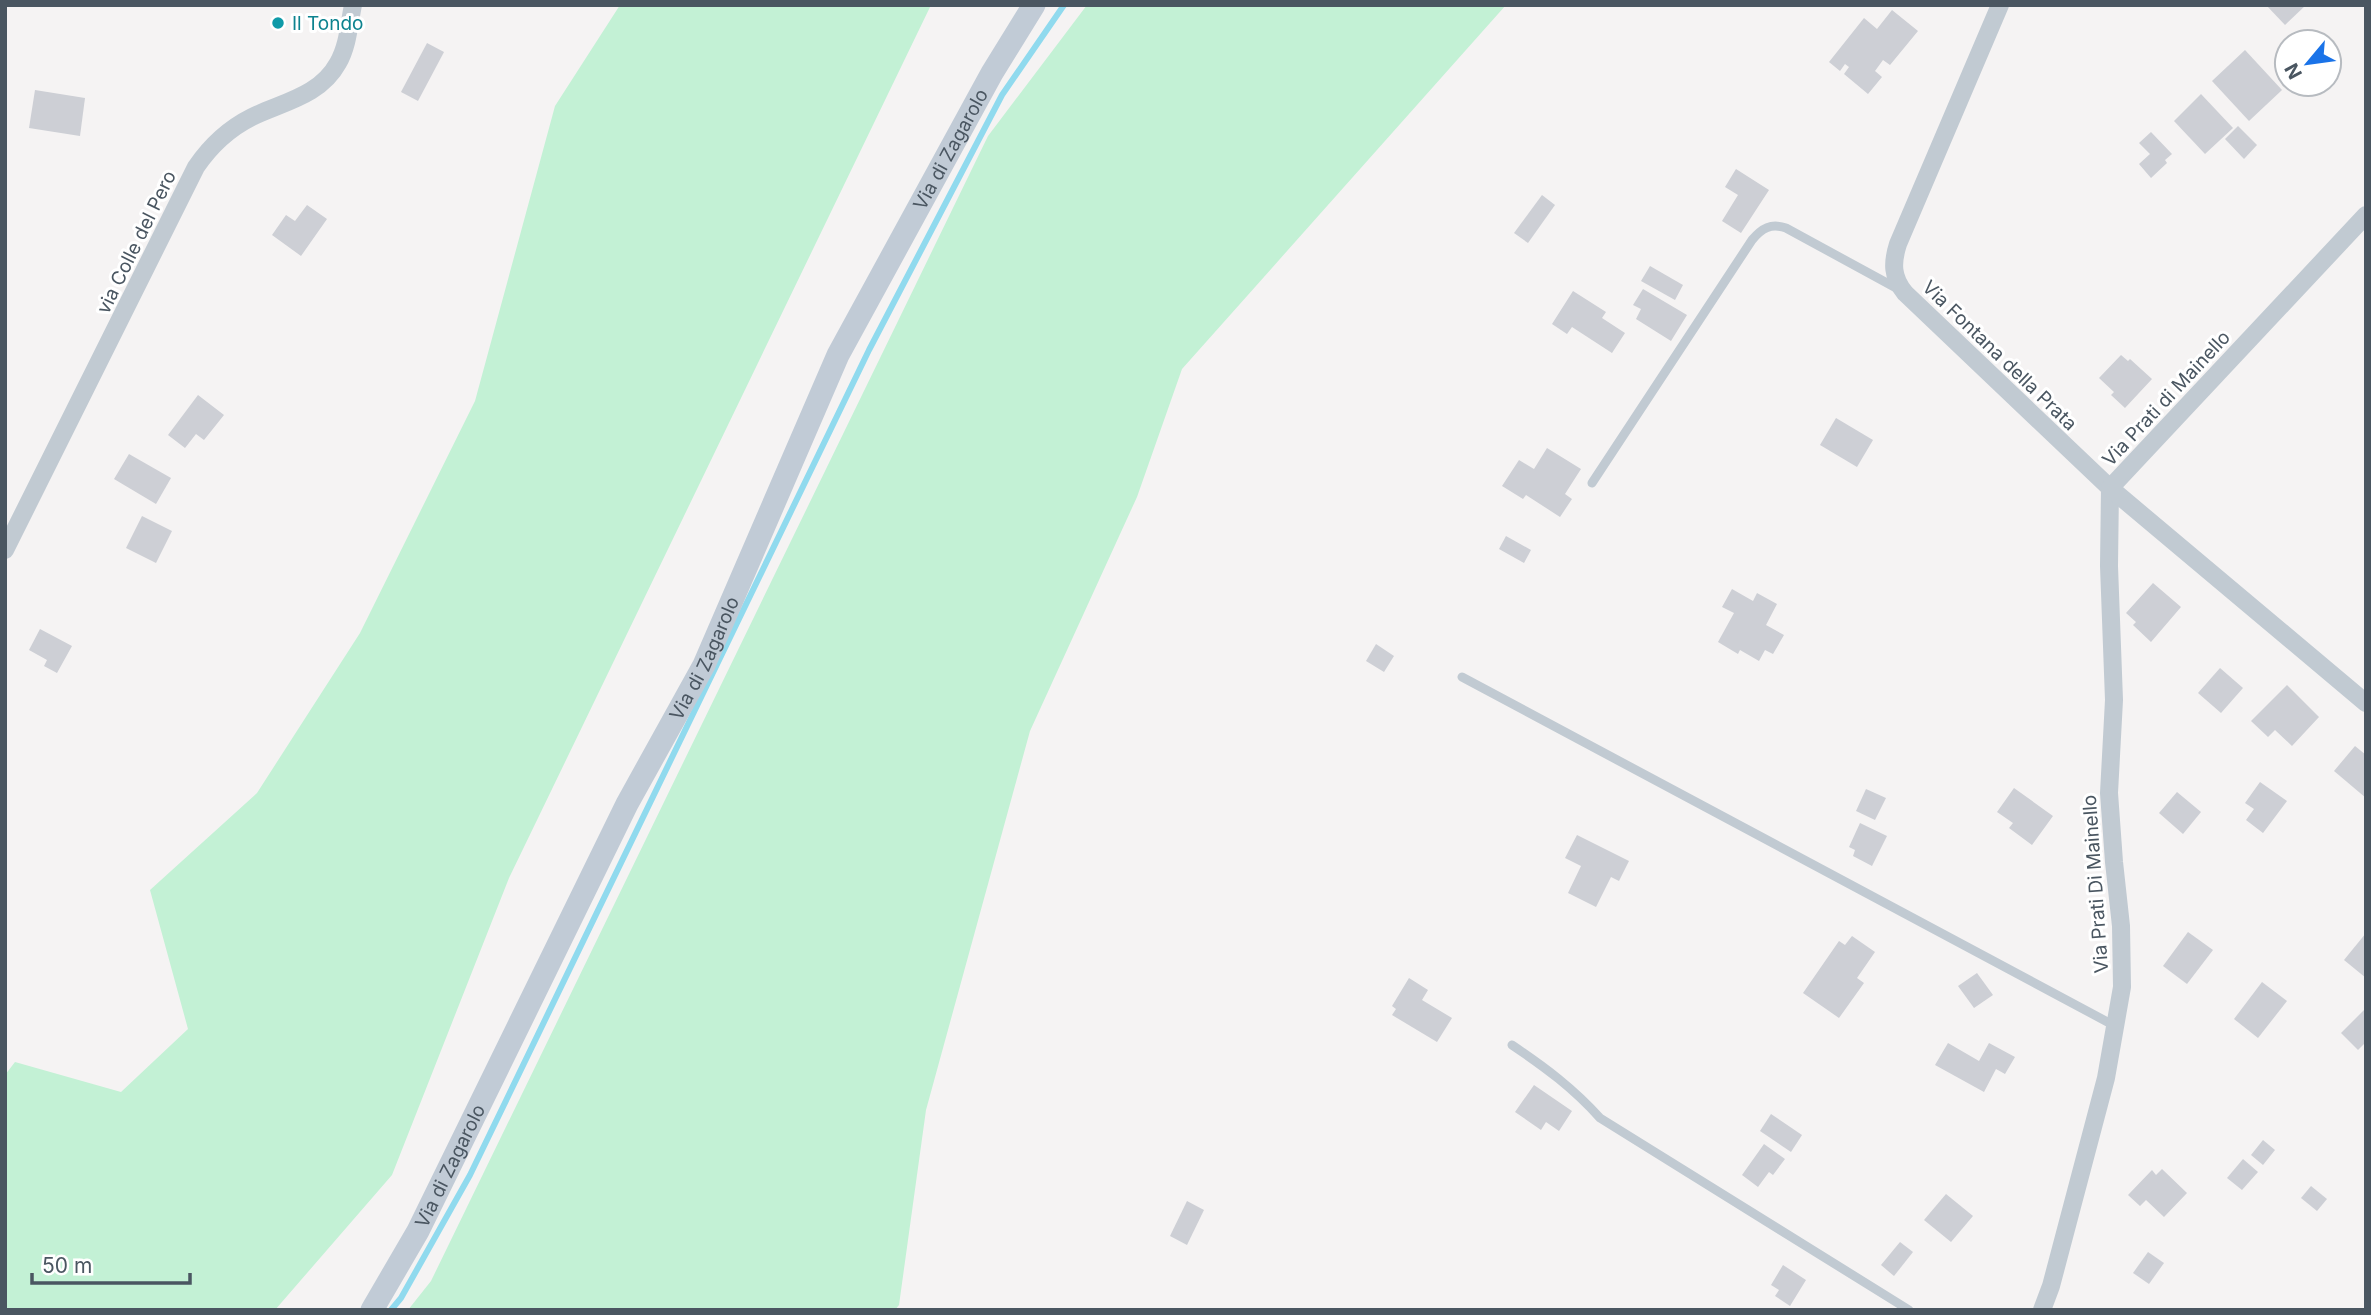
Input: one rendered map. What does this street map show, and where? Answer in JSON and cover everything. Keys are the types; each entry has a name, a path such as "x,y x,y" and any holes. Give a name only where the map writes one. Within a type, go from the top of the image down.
{"main road":[{"name":"Via di Zagarolo","path":"372,1310 418,1231 627,804 704,665 838,355 992,73 1034,5"}],"street":[{"name":"via Colle del Pero","path":"5,550 196,167 211,146 225,134 252,117 302,96 327,78 338,63 346,41 353,5"},
{"name":"Via Fontana della Prata","path":"2000,5 1896,250 1893,263 1895,275 1905,293 2110,488"},
{"name":"Via Prati di Mainello","path":"2366,215 2110,488 2366,703"},
{"name":"Via Prati Di Mainello","path":"2042,1310 2051,1286 2106,1078 2122,987 2121,926 2109,793 2114,700 2109,566 2110,488"}],"lane":[{"path":"1592,483 1752,240 1762,229 1774,225 1786,228 1905,293"},
{"path":"1462,677 2115,1026"},
{"path":"1512,1045 1559,1077 1582,1097 1600,1118 1909,1310"}],"green space":[{"path":"620,5 931,5 509,878 392,1175 275,1310 5,1310 5,1075 15,1062 121,1092 188,1029 150,890 257,793 360,633 475,401 555,106"},
{"path":"1087,5 1506,5 1182,369 1137,497 1030,731 926,1110 899,1305 895,1310 408,1310 431,1281 988,136"}],"building":[{"path":"2266,5 2306,5 2285,25"},
{"path":"1892,10 1918,31 1890,65 1883,60 1875,71 1882,77 1868,94 1844,74 1849,67 1845,64 1840,71 1829,62 1864,18 1877,29"},
{"path":"427,43 444,52 418,101 401,92"},
{"path":"2245,50 2273,80 2273,98 2249,121 2212,81"},
{"path":"35,90 85,98 80,136 29,128"},
{"path":"2201,94 2233,128 2205,154 2174,121"},
{"path":"2238,126 2257,145 2244,159 2225,139"},
{"path":"2151,132 2172,154 2165,160 2167,163 2151,178 2139,164 2150,154 2139,143"},
{"path":"1736,169 1769,190 1741,233 1722,221 1738,195 1725,187"},
{"path":"1542,195 1555,205 1528,243 1514,233"},
{"path":"307,205 327,219 301,256 272,235 286,215 295,221"},
{"path":"1650,266 1683,285 1675,300 1641,281"},
{"path":"1643,289 1687,315 1671,341 1636,319 1641,309 1633,305"},
{"path":"1573,291 1606,312 1602,318 1625,333 1612,353 1572,327 1567,334 1552,324"},
{"path":"2121,355 2128,361 2130,359 2152,379 2125,408 2111,395 2114,392 2099,378"},
{"path":"198,395 224,415 204,440 196,434 185,448 168,435"},
{"path":"1836,418 1873,440 1857,467 1820,445"},
{"path":"1547,448 1581,469 1565,494 1572,499 1560,517 1526,495 1523,499 1502,486 1519,460 1534,469"},
{"path":"129,454 171,478 156,504 114,479"},
{"path":"142,516 172,531 156,563 126,548"},
{"path":"1506,536 1531,550 1524,563 1499,549"},
{"path":"2153,583 2181,607 2151,642 2133,625 2136,622 2126,613"},
{"path":"1732,589 1753,601 1757,593 1777,604 1766,625 1784,635 1773,654 1765,650 1759,661 1740,650 1738,654 1718,642 1734,613 1722,607"},
{"path":"40,629 72,646 57,673 44,666 47,660 29,650"},
{"path":"1376,644 1394,656 1384,672 1366,661"},
{"path":"2220,668 2243,688 2221,713 2198,693"},
{"path":"2287,685 2319,717 2292,746 2275,730 2268,737 2251,721"},
{"path":"2355,746 2366,755 2366,798 2334,771"},
{"path":"2260,782 2287,801 2263,833 2246,820 2254,809 2245,803"},
{"path":"2014,788 2053,816 2032,845 2009,828 2013,823 1997,812"},
{"path":"1866,789 1886,798 1875,820 1856,811"},
{"path":"2177,792 2201,812 2183,834 2159,813"},
{"path":"1860,823 1887,836 1872,866 1853,856 1855,850 1849,847"},
{"path":"1577,835 1629,861 1619,881 1611,877 1596,907 1568,893 1581,866 1565,858"},
{"path":"2188,932 2213,950 2187,984 2163,966"},
{"path":"2366,933 2366,978 2344,960"},
{"path":"1852,936 1875,952 1857,978 1864,983 1839,1018 1803,993 1839,941 1845,945"},
{"path":"1977,973 1993,995 1974,1008 1958,986"},
{"path":"1409,978 1428,990 1422,1000 1452,1018 1437,1042 1392,1015 1396,1009 1392,1006"},
{"path":"2262,982 2287,1001 2258,1038 2234,1019"},
{"path":"2364,1010 2366,1042 2358,1050 2341,1033"},
{"path":"1948,1043 1979,1061 1989,1043 2015,1057 2005,1074 1996,1069 1984,1092 1935,1065"},
{"path":"1534,1085 1572,1111 1559,1131 1546,1122 1541,1130 1515,1112"},
{"path":"1771,1114 1802,1135 1791,1152 1760,1131"},
{"path":"2263,1140 2275,1150 2263,1165 2251,1155"},
{"path":"1764,1144 1785,1159 1773,1175 1769,1172 1758,1187 1742,1175"},
{"path":"2243,1159 2258,1172 2242,1190 2227,1178"},
{"path":"2162,1169 2187,1193 2164,1217 2146,1200 2140,1206 2128,1195 2152,1170 2156,1175"},
{"path":"2311,1186 2327,1199 2317,1211 2301,1198"},
{"path":"1946,1194 1973,1216 1951,1242 1924,1220"},
{"path":"1187,1201 1204,1210 1187,1245 1170,1236"},
{"path":"1900,1242 1913,1252 1894,1276 1881,1265"},
{"path":"2148,1252 2164,1263 2149,1284 2133,1273"},
{"path":"1783,1265 1806,1280 1790,1306 1775,1296 1779,1290 1771,1285"}],"waterway":[{"path":"391,1310 401,1298 470,1175 869,350 1002,95 1064,5"}],"place":[{"name":"Il Tondo","path":"278,23"}]}
